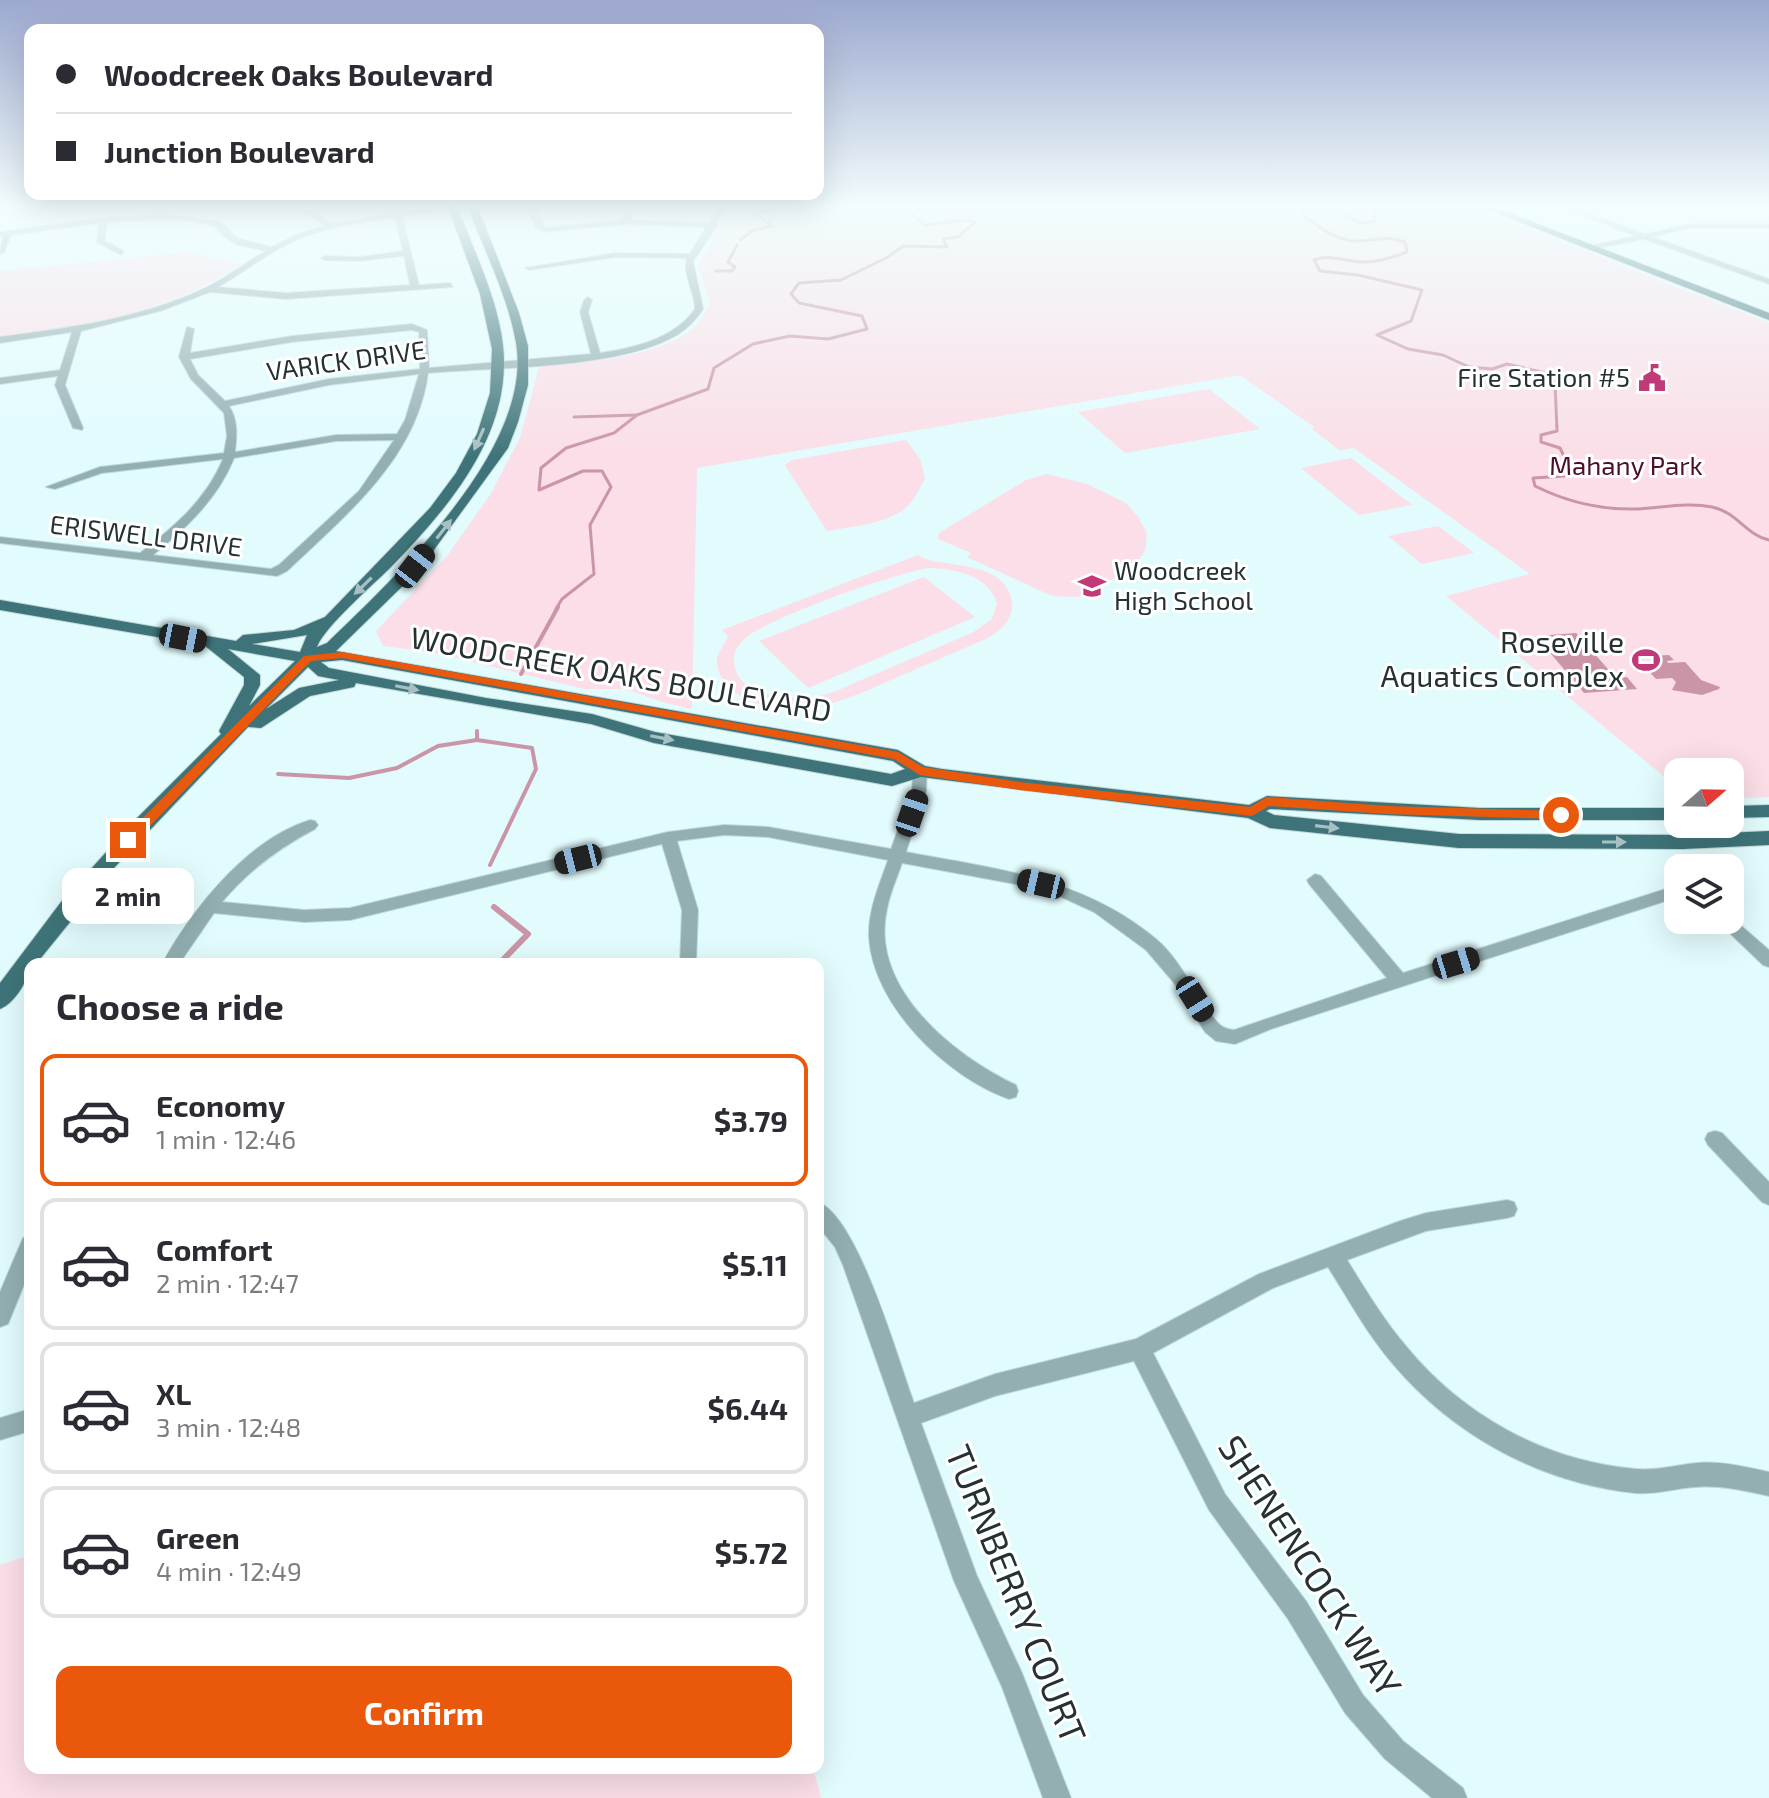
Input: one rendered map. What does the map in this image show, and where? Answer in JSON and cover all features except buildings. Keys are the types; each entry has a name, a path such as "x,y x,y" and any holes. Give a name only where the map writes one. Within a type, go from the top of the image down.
{"main road":[{"path":"307,658 310,642 421,526 462,474 492,407 498,365 491,318 481,289"},
{"path":"32,958 87,887 221,745 307,658 333,646 415,566 502,448 518,403 524,362 514,313 505,289"},
{"path":"1700,289 1769,317"},
{"path":"1713,289 1769,309"},
{"name":"WOODCREEK OAKS BOULEVARD","path":"0,605 307,658 342,655 390,663 898,756 920,771 1019,786 1252,812 1270,821 1459,841 1683,842 1769,838"},
{"path":"208,643 298,634 333,615"},
{"path":"364,616 357,639 360,650 390,663"},
{"path":"208,643 252,675 252,685 221,745"},
{"name":"WOODCREEK OAKS BOULEVARD","path":"307,658 324,672 486,703 592,719 654,737 892,780 920,771"},
{"path":"221,745 305,692 330,685 372,681"},
{"name":"WOODCREEK OAKS BOULEVARD","path":"1252,812 1267,802 1480,814 1664,814"},
{"path":"1744,812 1769,811"},
{"path":"0,1000 24,969"}],"street":[{"path":"0,340 77,330 141,315 208,289 286,296 388,289"},
{"name":"VARICK DRIVE","path":"224,404 274,392 424,371 596,355 640,347 672,335 689,323 701,303 696,289"},
{"path":"588,300 584,312 596,355"},
{"path":"51,487 100,470 227,456 327,439 402,437 417,402 424,371 425,344 420,327 303,338 184,357"},
{"path":"143,557 178,529 209,498 224,472 232,425 224,404 191,375 184,357 190,329"},
{"path":"77,330 61,393 78,428"},
{"path":"0,381 65,372"},
{"name":"ERISWELL DRIVE","path":"6,541 273,573 283,568 363,493 402,437"},
{"path":"0,552 6,541"},
{"path":"920,771 919,791 876,927 880,954 904,1006 932,1040 973,1074 1009,1091"},
{"path":"174,958 210,907 250,861 310,825"},
{"path":"210,907 304,916 350,914 668,837 706,831 754,830 1041,884 1100,908 1136,932 1168,961 1211,1027 1222,1036 1235,1037 1664,896"},
{"path":"668,837 690,910 688,958"},
{"path":"1315,880 1400,981"},
{"path":"1740,934 1769,960"},
{"path":"1715,1139 1769,1196"},
{"path":"908,1416 995,1385 1139,1349 1189,1325 1246,1290 1426,1222 1507,1209"},
{"name":"TURNBERRY COURT","path":"824,1218 842,1240 853,1264 966,1581 1013,1682 1057,1798"},
{"path":"1332,1256 1381,1330 1420,1378 1455,1409 1508,1445 1573,1471 1605,1478 1641,1482 1716,1475 1769,1484"},
{"path":"0,1317 24,1259"},
{"name":"SHENENCOCK WAY","path":"1139,1349 1217,1502 1297,1610 1354,1704 1394,1750 1453,1798"},
{"path":"0,1429 24,1422"}],"green space":[{"path":"0,289 197,289 125,315 0,338"},
{"name":"Mahany Park","path":"705,289 1682,289 1769,323 1769,797 1744,798 1744,758 1664,758 1664,776 1446,596 1530,574 1354,448 1339,450 1312,429 1314,427 1240,375 697,468 692,709 626,689 584,689 431,652 383,646 376,631 447,556 490,495 520,438 539,367 644,351 683,336 702,318 710,304"},
{"path":"1209,389 1260,429 1125,453 1078,412"},
{"path":"906,440 920,459 925,478 919,490 905,509 861,525 827,531 785,465 792,460"},
{"path":"1351,458 1412,505 1359,515 1301,468"},
{"path":"1047,474 1087,484 1126,503 1147,534 1145,550 1134,568 1078,597 1052,596 967,557 971,553 938,539 939,533 1026,480"},
{"path":"1438,526 1474,553 1422,564 1388,536"},
{"path":"918,555 985,571 998,578 1008,589 1012,604 1008,620 988,638 860,693 801,709 761,705 731,689 720,675 717,663 728,636 722,630","holes":["940,569 960,572 987,586 997,604 992,619 972,633 821,696 791,698 765,694 744,683 737,674 734,658 738,647 745,638 761,628 865,586 914,571"]},
{"path":"924,577 975,617 808,688 759,641"},
{"path":"24,1557 24,1774 815,1774 821,1798 0,1798 0,1565"}],"shaded area":[{"path":"1576,633 1616,678 1627,677 1637,689 1584,693 1536,636"},
{"path":"1669,655 1674,660 1668,663 1685,662 1701,680 1719,689 1702,695 1672,690 1676,682 1672,678 1656,679 1644,666 1659,664 1652,656"}],"waterway":[{"path":"637,415 708,389 714,368 753,344 790,336 828,339 867,329 862,316 799,303 791,294 795,289"},
{"path":"1417,289 1422,290 1411,321 1377,335 1408,349 1443,355 1469,367 1492,369 1507,364 1546,373 1555,383 1557,431 1541,435 1541,442 1560,448 1570,469 1565,476 1533,478 1535,486 1572,501 1611,508 1712,507 1769,540"},
{"path":"556,609 562,599 594,574 590,525 611,487 602,471 583,471 539,490 541,468 566,448 614,433 637,415"},
{"path":"574,417 637,415"},
{"path":"521,674 558,607"},
{"path":"477,731 477,740"},
{"path":"278,774 349,778 397,768 438,746 477,740"},
{"path":"477,740 532,748 536,769 490,865"},
{"path":"494,907 528,934 505,958"}],"place":[{"name":"Fire Station #5","path":"1652,378"},
{"name":"Woodcreek High School","path":"1092,586"},
{"name":"Roseville Aquatics Complex","path":"1646,660"}],"route":[{"path":"128,840 307,658 342,655 898,756 920,771 1019,786 1252,812 1267,802 1387,810 1561,815"}]}
